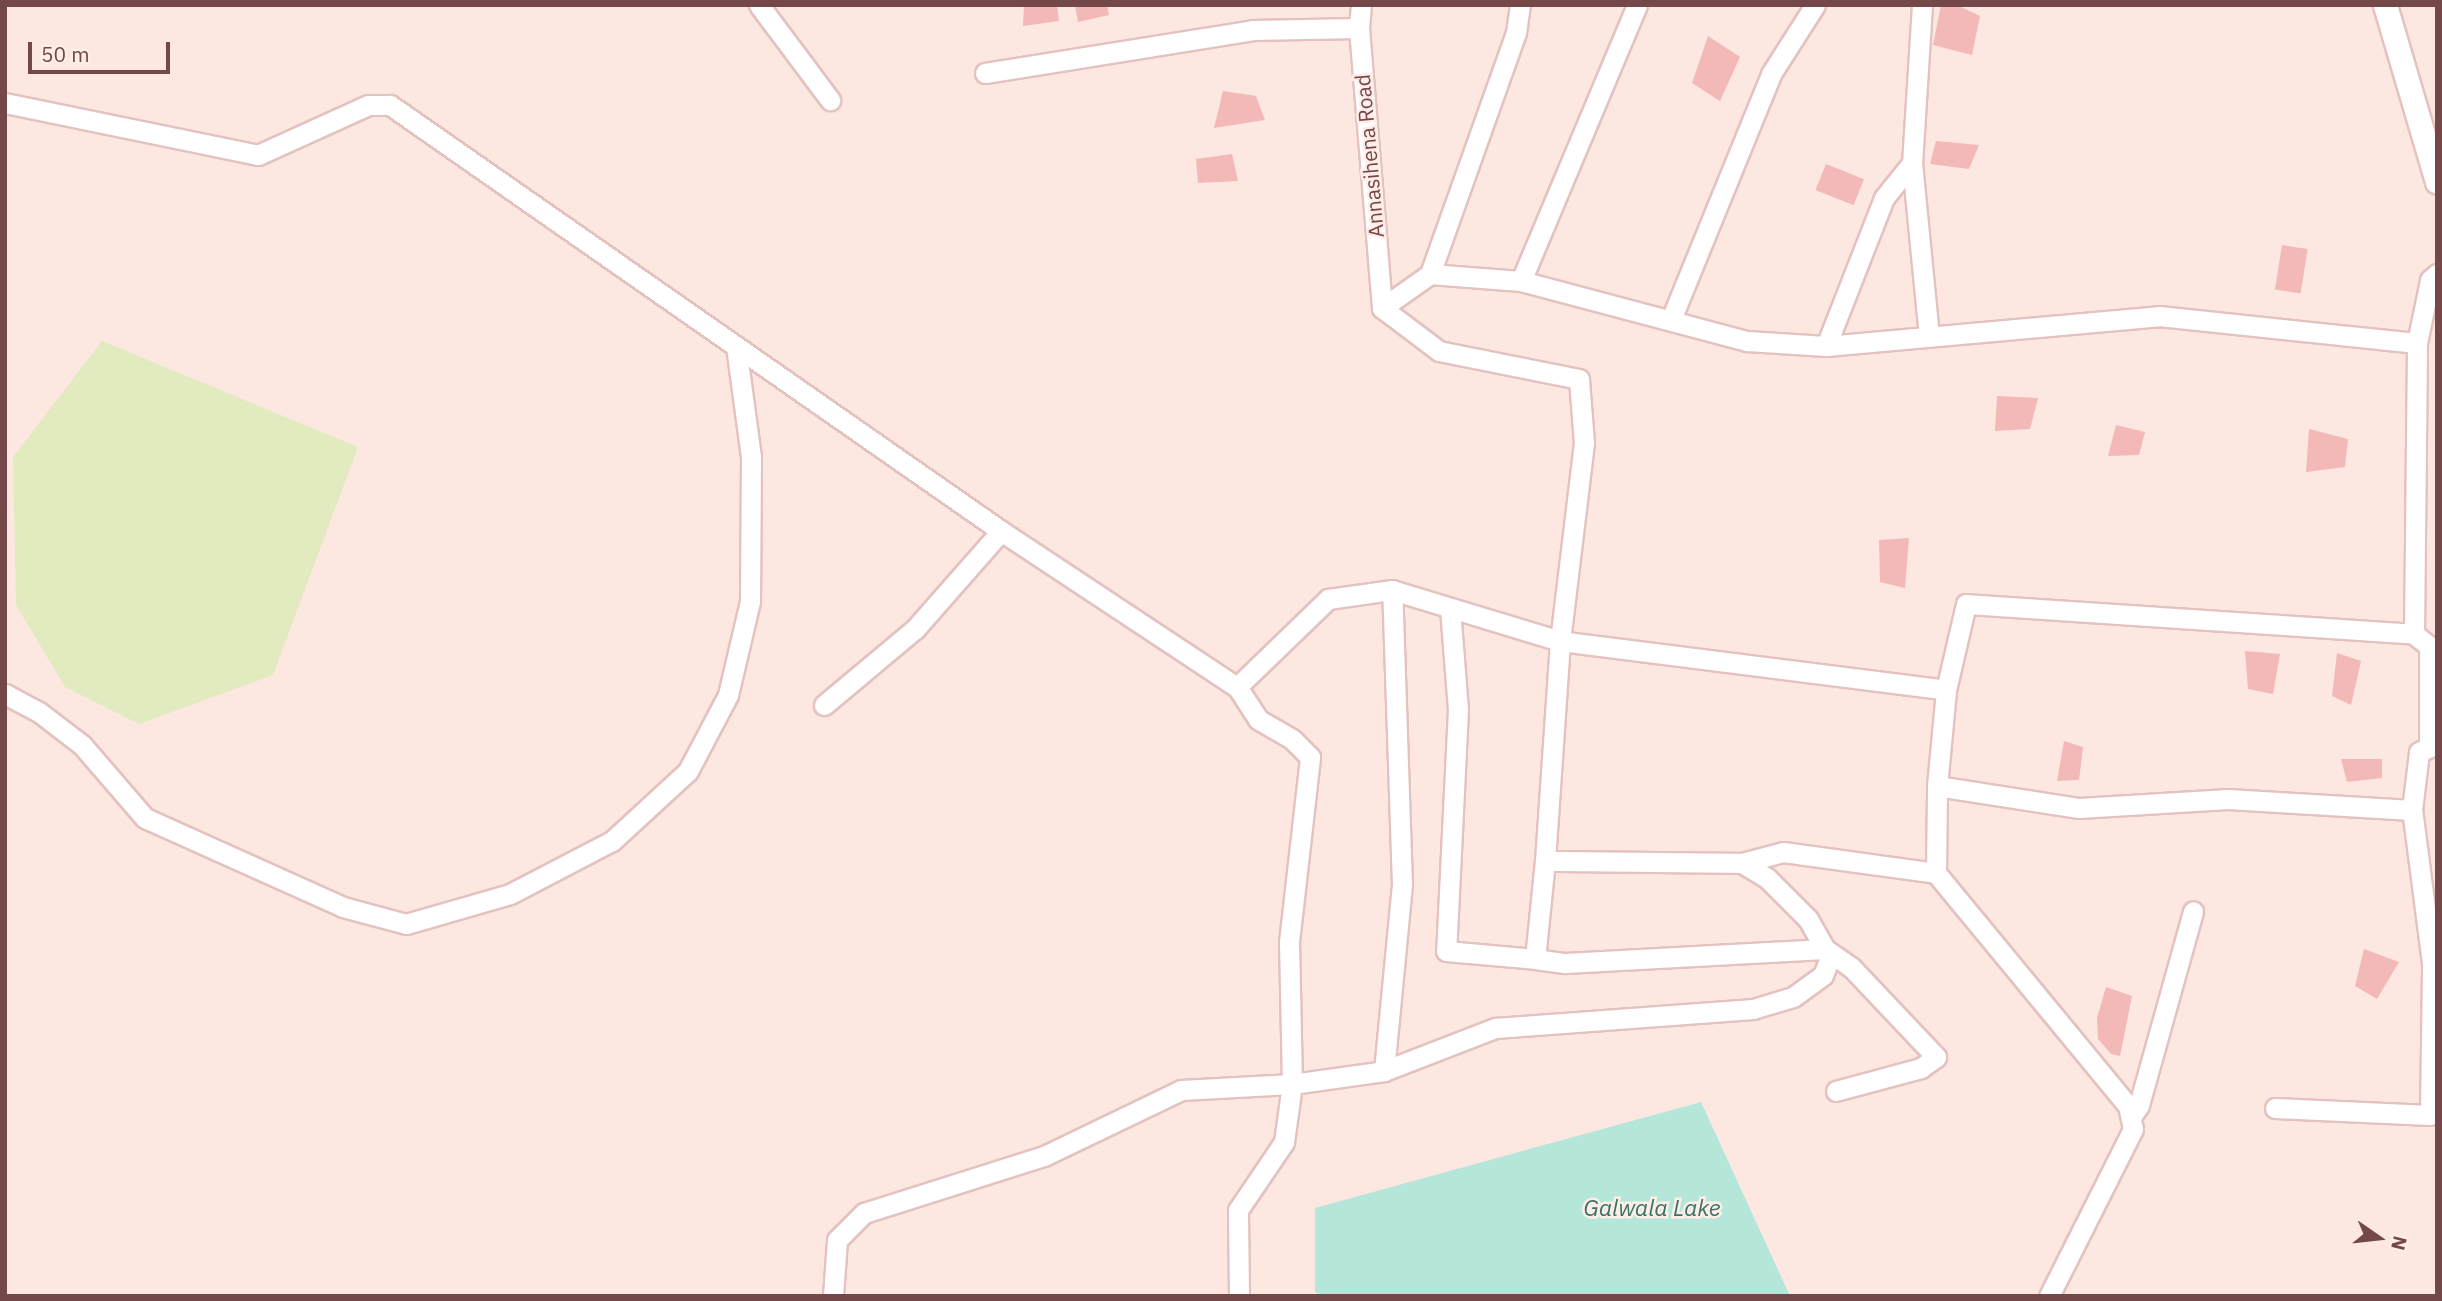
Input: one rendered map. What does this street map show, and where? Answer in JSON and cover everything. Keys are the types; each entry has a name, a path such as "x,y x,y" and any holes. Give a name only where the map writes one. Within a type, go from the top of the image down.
{"street":[{"path":"759,5 830,100"},
{"name":"Annasihena Road","path":"1361,5 1359,28 1382,308"},
{"path":"1520,5 1516,33 1430,274 1382,308 1439,351 1579,379 1584,443 1559,641 1545,861 1535,959"},
{"path":"1521,281 1637,5"},
{"path":"1672,317 1771,74 1815,5"},
{"path":"1922,5 1912,163 1929,335"},
{"path":"2385,5 2437,182"},
{"path":"985,73 1252,30 1359,28"},
{"path":"5,103 258,155 368,105 390,106 1002,531 1237,687 1258,719 1292,739 1310,757 1289,942 1292,1084 1284,1142 1238,1210 1238,1296"},
{"path":"1826,345 1884,198 1912,163"},
{"path":"1430,274 1521,281 1672,317 1747,341 1826,345 2159,316 2417,343"},
{"path":"2414,634 2417,343 2430,280 2437,274"},
{"path":"5,694 39,712 82,745 145,818 343,906 406,924 510,894 621,832 688,771 728,695 750,601 751,457 736,346"},
{"path":"824,705 915,629 1002,531"},
{"path":"1237,687 1328,599 1392,590 1559,641 1946,690"},
{"path":"1384,1071 1402,885 1392,590"},
{"path":"2049,1296 2133,1129 2129,1106 1936,873 1937,786 1946,690 1966,604 2414,634 2429,646 2433,744 2419,752 2412,810 2432,963 2430,1115 2275,1108"},
{"path":"1450,608 1458,709 1447,951 1565,963 1825,949 1851,967 1936,1057 1921,1068 1836,1091"},
{"path":"1937,786 2079,807 2228,799 2412,810"},
{"path":"1545,861 1742,863 1783,852 1936,873"},
{"path":"833,1296 838,1240 864,1213 1044,1156 1181,1090 1292,1084 1384,1071 1495,1028 1753,1009 1793,997 1824,975 1830,958 1800,911 1767,878 1742,863"},
{"path":"2131,1117 2139,1105 2193,911"}],"green space":[{"path":"102,341 358,447 273,675 139,724 65,687 16,605 13,457"}],"water":[{"name":"Galwala Lake","path":"1701,1102 1790,1296 1323,1296 1315,1292 1315,1208"}],"building":[{"path":"1024,5 1057,5 1059,21 1023,26"},
{"path":"1075,5 1107,5 1109,15 1078,22"},
{"path":"1941,5 1957,5 1980,16 1972,55 1933,45"},
{"path":"1708,36 1740,57 1720,101 1692,83"},
{"path":"1223,91 1256,96 1265,120 1214,128"},
{"path":"1936,141 1979,145 1969,169 1930,164"},
{"path":"1232,154 1238,181 1198,183 1196,159"},
{"path":"1826,164 1864,179 1854,205 1816,190"},
{"path":"2282,245 2308,249 2301,294 2275,289"},
{"path":"1997,396 2038,398 2030,429 1995,431"},
{"path":"2116,425 2145,432 2139,455 2108,456"},
{"path":"2309,429 2348,439 2345,467 2306,472"},
{"path":"1909,538 1905,588 1880,582 1879,540"},
{"path":"2245,651 2280,654 2273,694 2248,689"},
{"path":"2337,653 2361,661 2351,705 2332,696"},
{"path":"2064,741 2083,747 2079,780 2057,781"},
{"path":"2341,759 2382,759 2382,778 2347,782"},
{"path":"2364,949 2399,962 2377,999 2355,986"},
{"path":"2106,987 2132,996 2120,1056 2111,1054 2098,1039 2097,1018"}]}
